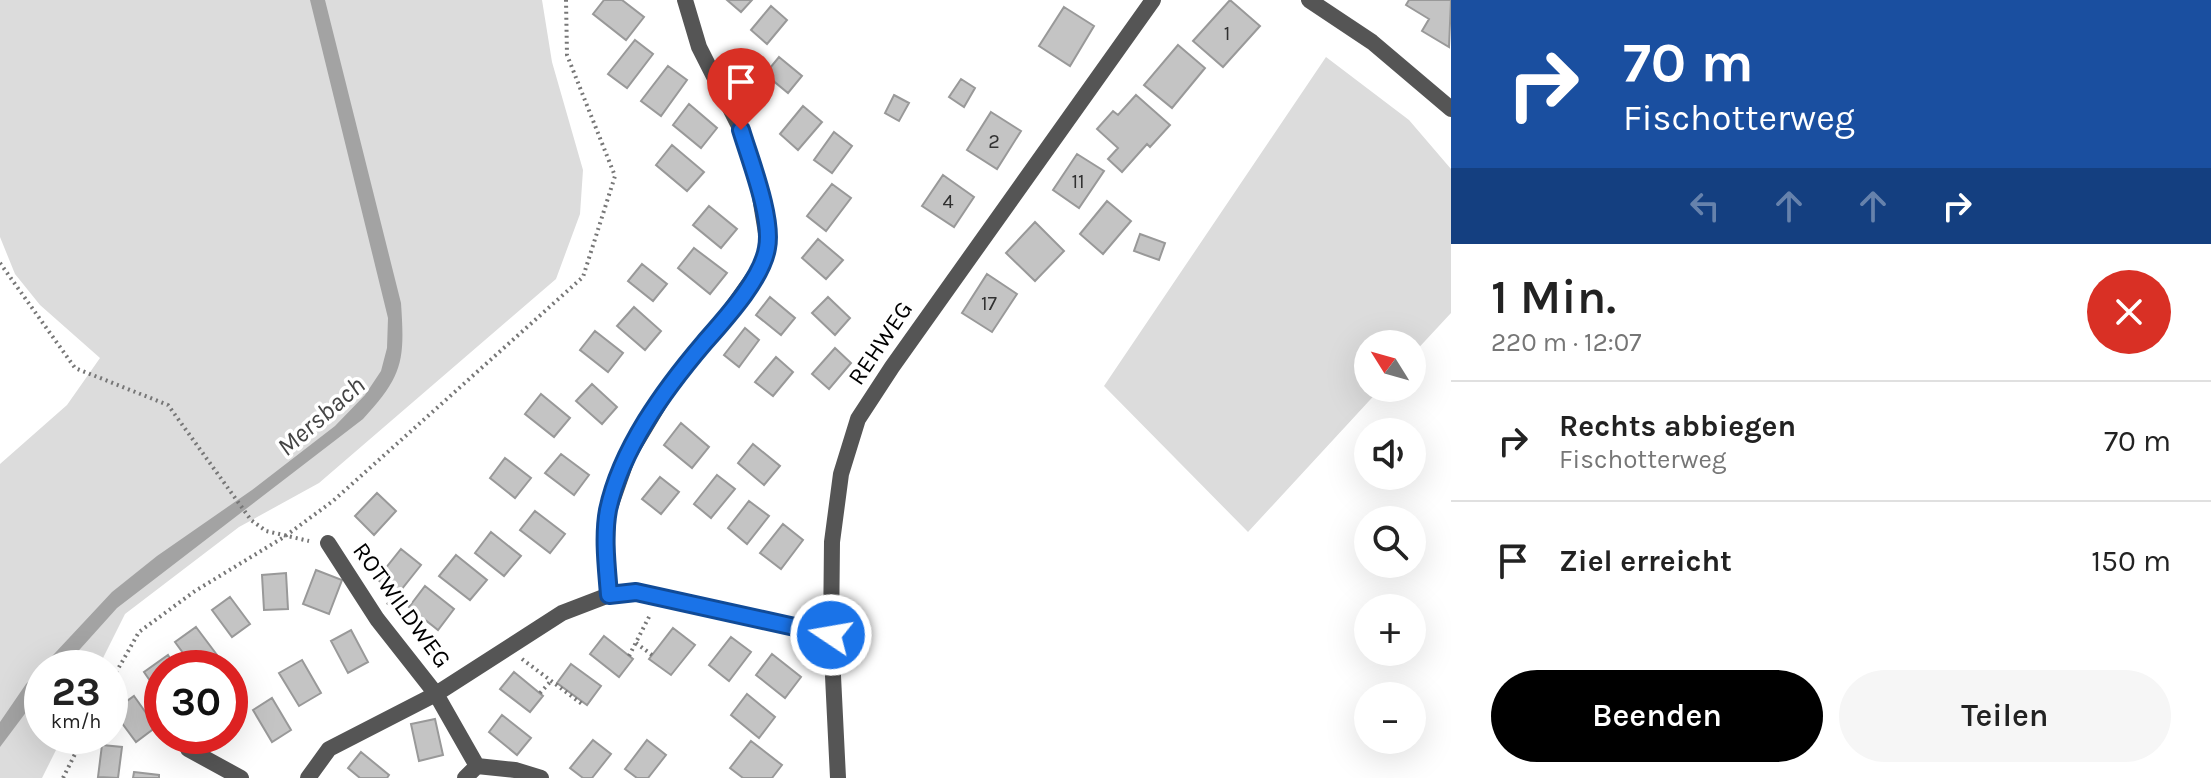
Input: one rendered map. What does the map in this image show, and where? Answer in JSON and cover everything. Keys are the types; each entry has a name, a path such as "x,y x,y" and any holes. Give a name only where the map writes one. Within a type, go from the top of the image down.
{"street":[{"path":"685,0 699,47 741,130 758,185 768,245 763,264 719,326 673,381 628,456 608,513 606,563 609,595 636,592 831,635"},
{"name":"REHWEG","path":"838,778 831,635 832,542 841,474 858,419 900,354 1153,0"},
{"path":"1309,0 1372,42 1451,109"},
{"name":"ROTWILDWEG","path":"328,543 377,619 436,694"},
{"name":"ROTWILDWEG","path":"308,778 329,749 436,694 562,613 609,595"},
{"path":"436,694 471,772 515,770 541,778"},
{"path":"197,754 241,778"}],"path":[{"path":"128,651 139,632 195,591 284,537 333,501 583,277 615,176 567,55 566,0"},
{"path":"0,263 75,368 168,405 251,520 266,531 284,537 328,543"},
{"path":"629,656 659,597"},
{"path":"636,643 652,655"},
{"path":"507,647 583,702"},
{"path":"540,693 551,681"},
{"path":"63,778 75,754"}],"shaded area":[{"path":"0,0 542,0 552,62 583,170 580,214 556,279 319,483 239,527 125,614 107,650 24,650 24,754 54,754 42,778 0,778 0,464 67,405 100,358 40,305 15,274 0,237"},
{"path":"310,0 325,0 401,303 401,354 394,379 363,419 117,608 79,650 58,650 112,592 335,426 365,395 381,371 387,348 388,318"},
{"path":"1326,57 1409,120 1451,169 1451,313 1426,340 1426,330 1354,330 1354,402 1368,402 1248,532 1104,386"},
{"path":"24,687 24,715 0,747 0,722"}],"building":[{"path":"604,0 622,0 644,17 626,40 593,14"},
{"path":"727,0 752,0 741,12"},
{"path":"1230,0 1260,26 1223,67 1193,41"},
{"path":"1409,0 1451,0 1449,47 1422,31 1429,19 1406,5"},
{"path":"771,6 787,20 767,44 751,30"},
{"path":"1064,7 1094,26 1070,66 1039,46"},
{"path":"635,40 653,54 627,88 608,74"},
{"path":"1178,45 1205,68 1172,108 1144,85"},
{"path":"779,57 802,76 788,93 765,74"},
{"path":"668,66 687,80 661,116 641,101"},
{"path":"961,79 975,88 964,107 949,97"},
{"path":"894,95 909,103 899,121 885,113"},
{"path":"1136,95 1170,125 1150,147 1147,144 1122,172 1108,159 1118,148 1097,129 1113,111 1118,115"},
{"path":"689,104 717,128 701,148 673,125"},
{"path":"803,106 822,122 798,150 780,134"},
{"path":"991,112 1021,131 997,169 967,150"},
{"path":"834,132 852,146 832,173 814,160"},
{"path":"672,145 704,172 687,191 656,165"},
{"path":"1077,154 1104,171 1079,208 1053,190"},
{"path":"943,175 974,197 954,227 922,206"},
{"path":"832,184 851,198 826,231 807,216"},
{"path":"1107,201 1131,221 1103,254 1080,234"},
{"path":"709,206 737,229 721,248 693,225"},
{"path":"1035,222 1064,251 1035,281 1006,253"},
{"path":"1140,234 1165,243 1159,260 1134,251"},
{"path":"818,239 843,260 826,279 802,258"},
{"path":"694,248 727,273 710,294 678,268"},
{"path":"642,264 667,284 653,301 628,281"},
{"path":"987,274 1017,294 992,332 962,313"},
{"path":"770,297 795,318 781,335 756,315"},
{"path":"828,297 850,318 835,335 812,313"},
{"path":"634,307 661,331 645,350 617,326"},
{"path":"745,328 759,340 739,367 724,355"},
{"path":"595,331 623,353 608,372 580,350"},
{"path":"835,348 851,363 829,389 812,374"},
{"path":"776,357 793,372 773,396 755,382"},
{"path":"592,384 617,407 602,424 576,401"},
{"path":"541,394 570,418 554,437 525,414"},
{"path":"681,423 709,447 692,468 664,445"},
{"path":"753,444 780,466 764,485 738,463"},
{"path":"561,454 589,475 574,495 545,473"},
{"path":"505,458 531,478 515,498 490,478"},
{"path":"717,475 735,489 711,518 694,504"},
{"path":"660,477 679,492 661,514 642,499"},
{"path":"377,493 396,511 374,535 355,516"},
{"path":"749,501 769,516 747,544 728,528"},
{"path":"535,511 565,534 550,553 520,530"},
{"path":"783,524 803,540 781,569 760,553"},
{"path":"491,532 521,556 504,576 475,553"},
{"path":"401,549 421,565 397,595 377,579"},
{"path":"456,555 487,580 470,600 439,576"},
{"path":"316,570 342,580 329,614 303,604"},
{"path":"286,573 288,609 264,610 262,575"},
{"path":"425,586 454,609 438,630 409,607"},
{"path":"230,597 250,624 232,637 212,610"},
{"path":"196,627 213,650 181,650 175,642"},
{"path":"673,628 695,645 671,675 649,659"},
{"path":"351,630 368,662 348,673 331,641"},
{"path":"604,636 633,659 619,677 590,654"},
{"path":"731,637 751,652 729,681 709,665"},
{"path":"772,654 801,677 785,698 756,675"},
{"path":"302,660 321,693 299,706 279,673"},
{"path":"571,664 601,686 587,705 557,683"},
{"path":"514,672 543,696 530,712 500,689"},
{"path":"747,694 775,717 759,738 731,715"},
{"path":"134,696 144,710 144,736 136,742 128,731 128,700"},
{"path":"272,698 291,730 272,742 253,710"},
{"path":"502,715 531,738 517,755 489,732"},
{"path":"435,719 443,755 419,761 411,724"},
{"path":"593,740 611,754 592,778 583,778 570,768"},
{"path":"647,740 666,755 648,778 637,778 625,769"},
{"path":"751,741 782,765 772,778 743,778 730,768"},
{"path":"361,752 389,775 387,778 360,778 348,768"},
{"path":"101,754 121,754 118,778 98,777"},
{"path":"134,772 159,775 159,778 133,778"}],"route":[{"path":"741,130 767,227 768,245 763,264 719,326 673,381 628,456 608,513 606,563 609,595 636,592 831,635"}],"water label":[{"name":"Mersbach","path":"321,416"}]}
